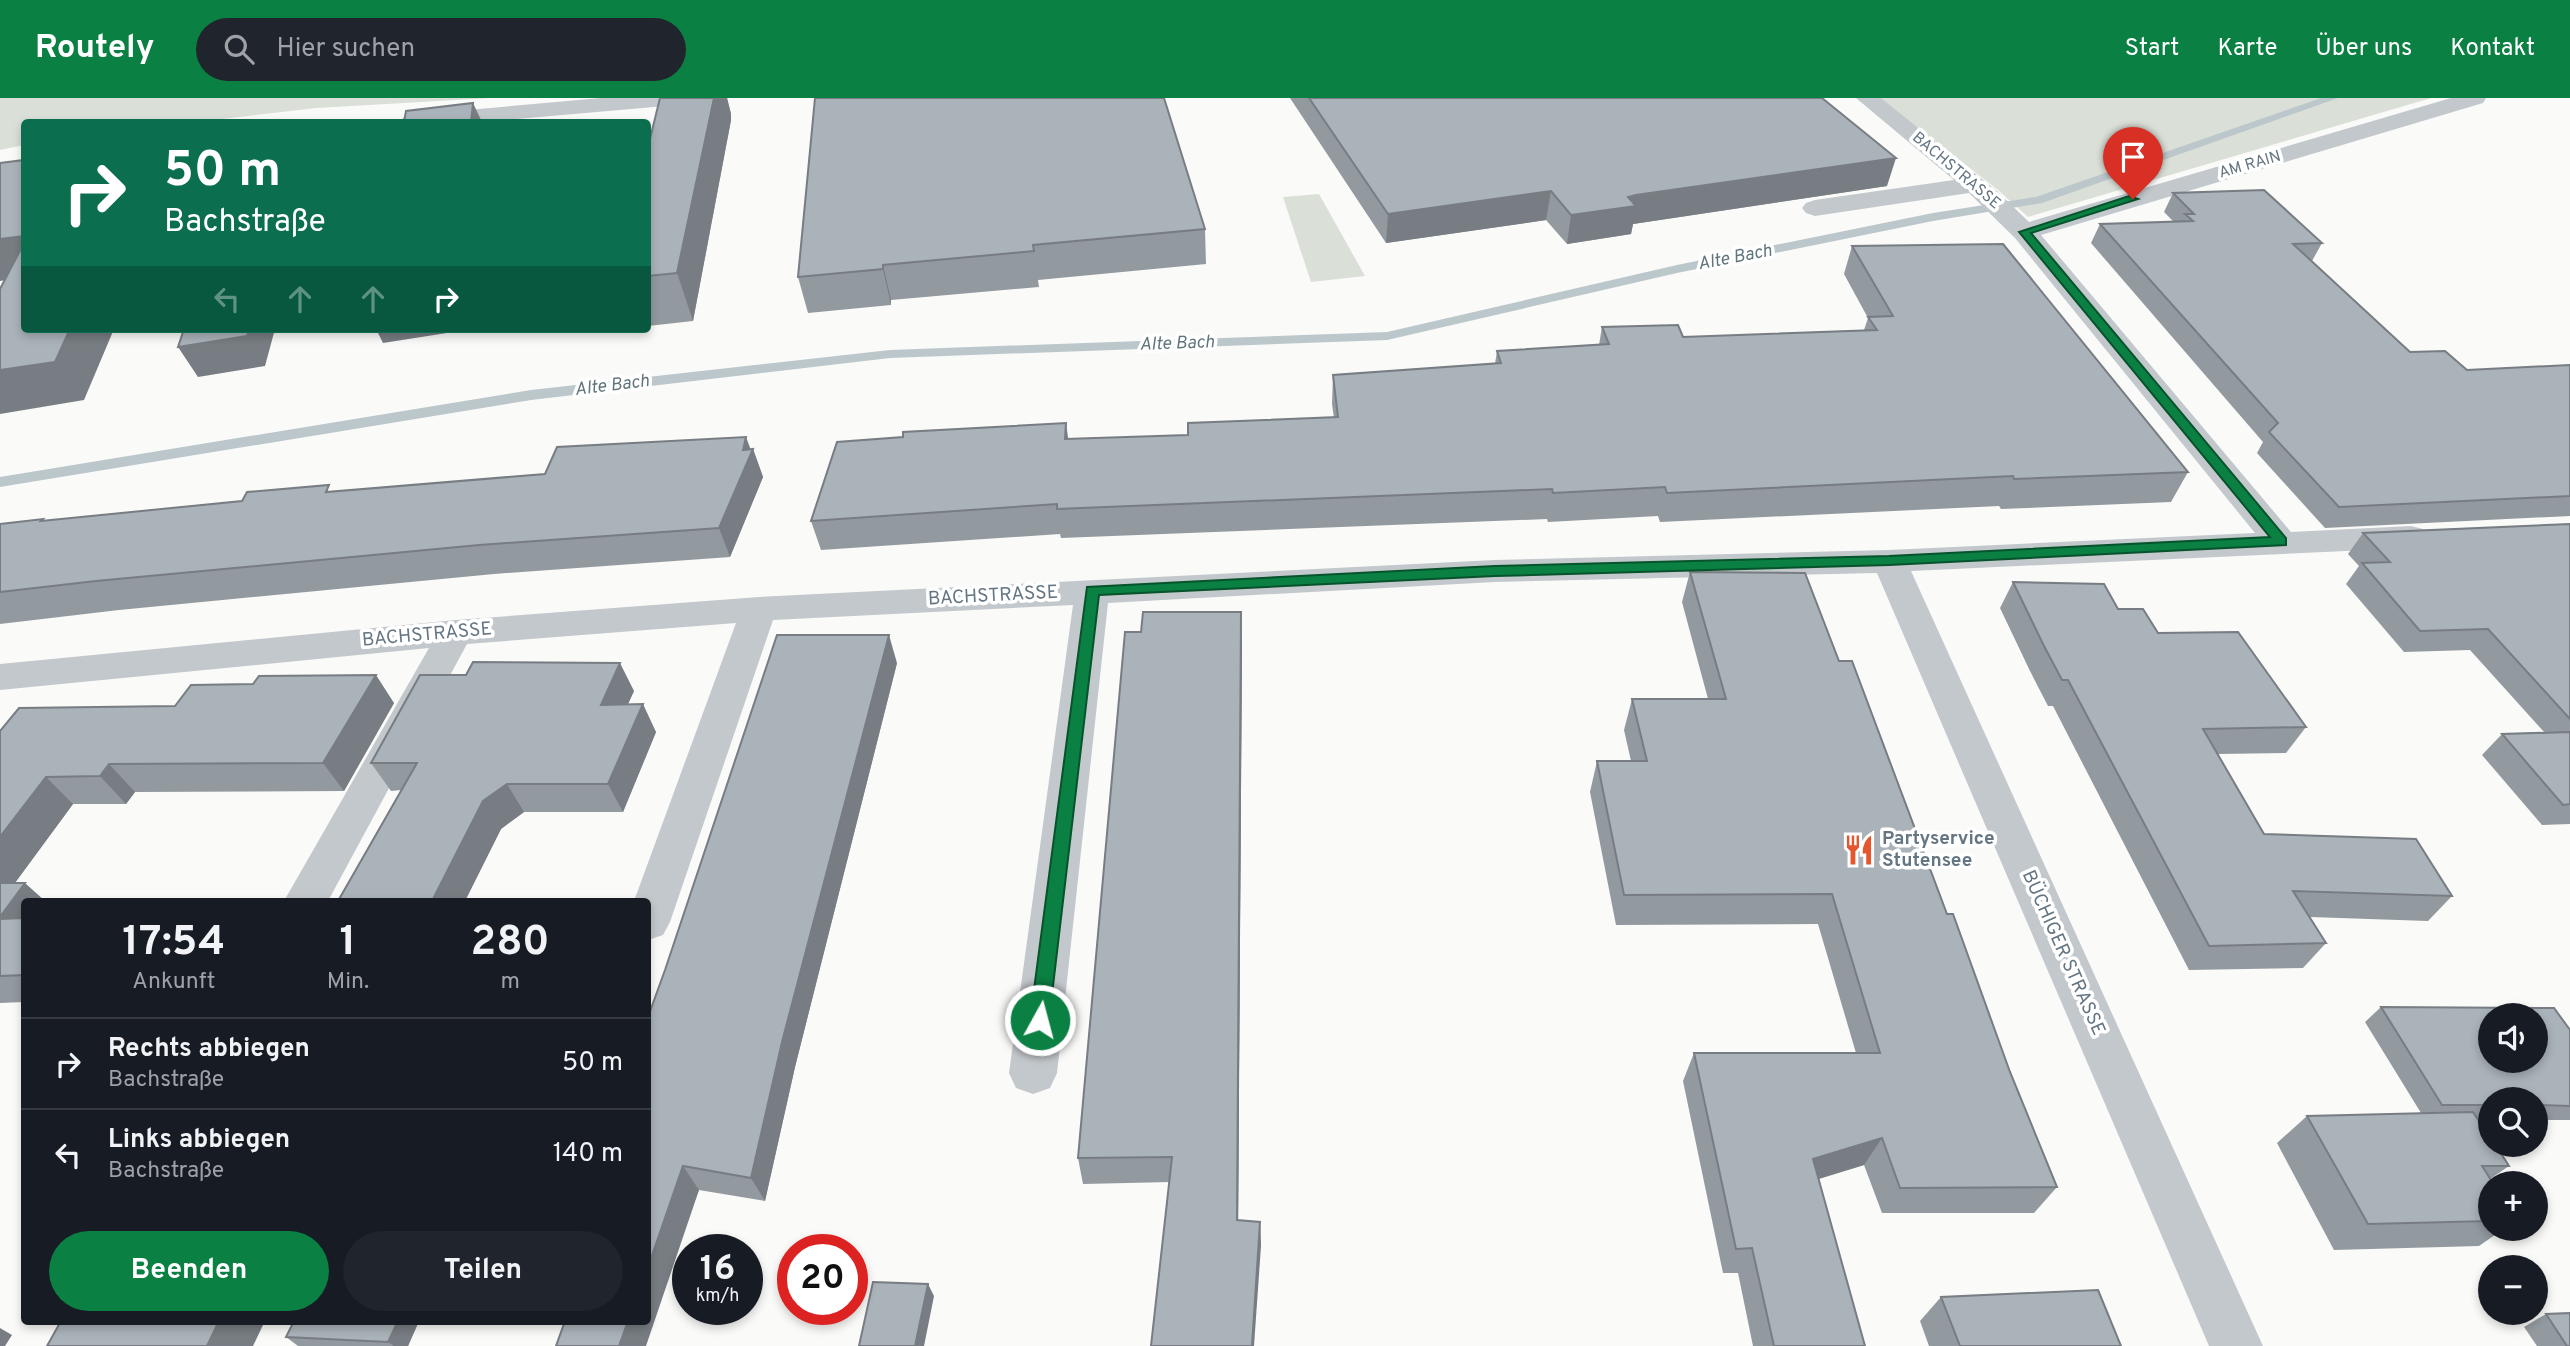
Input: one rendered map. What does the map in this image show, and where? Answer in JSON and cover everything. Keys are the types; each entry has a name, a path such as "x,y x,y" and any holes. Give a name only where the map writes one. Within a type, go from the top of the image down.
{"street":[{"path":"445,119 677,98"},
{"name":"BACHSTRASSE","path":"1867,98 1981,190 2019,226 2281,541"},
{"name":"AM RAIN","path":"2019,226 2475,98"},
{"path":"1815,208 1981,190"},
{"name":"BACHSTRASSE","path":"5,681 456,632 758,609 1495,571 1889,561 2446,535"},
{"name":"BÜCHIGER STRASSE","path":"1889,561 2236,1346"},
{"path":"1033,1073 1092,591"},
{"path":"651,913 758,609"},
{"path":"308,898 456,632"}],"shaded area":[{"path":"0,98 491,98 316,108 222,119 21,119 21,146 0,150"},
{"path":"1880,98 2431,98 2028,217 1998,190"},
{"path":"1319,194 1365,276 1311,282 1283,197"}],"building":[{"path":"660,98 714,98 677,273 651,276 651,135"},
{"path":"815,98 1164,98 1205,229 1033,245 1034,251 883,265 883,269 798,277"},
{"path":"1309,98 1822,98 1896,158 1636,195 1628,197 1636,206 1571,215 1551,191 1388,214"},
{"path":"473,103 471,119 405,119 406,111"},
{"path":"21,160 21,236 0,239 0,163"},
{"path":"2264,190 2322,243 2293,244 2410,352 2445,351 2467,370 2570,365 2570,496 2339,507 2269,432 2278,423 2100,224 2193,221 2185,214 2194,214 2173,193"},
{"path":"2003,244 2188,472 2014,479 2013,476 1667,493 1665,487 1553,493 1552,489 1057,509 1057,504 811,521 837,442 903,437 903,432 1066,423 1065,439 1188,435 1188,423 1338,417 1333,375 1501,363 1497,351 1609,344 1602,327 1678,325 1683,337 1877,330 1868,317 1893,316 1852,246"},
{"path":"21,249 21,333 68,333 55,362 0,370 0,289"},
{"path":"183,333 248,333 247,336 178,347"},
{"path":"746,437 743,450 753,449 719,528 479,545 0,592 0,524 242,501 247,492 329,485 326,492 545,474 557,447"},
{"path":"2570,524 2570,719 2488,629 2420,631 2362,563 2390,562 2363,533"},
{"path":"1690,572 1805,573 1839,661 1852,661 1947,914 1953,914 2010,1072 2057,1187 1900,1188 1882,1138 1813,1159 1865,1346 1774,1346 1752,1248 1736,1249 1694,1053 1880,1053 1832,894 1624,895 1597,761 1647,761 1632,699 1726,699"},
{"path":"2013,582 2104,584 2118,609 2143,609 2158,633 2238,632 2306,727 2203,729 2264,834 2416,839 2452,896 2293,891 2326,943 2209,946 2068,680 2062,680"},
{"path":"1143,612 1241,612 1237,1220 1260,1222 1252,1346 1151,1346 1172,1157 1078,1158 1125,632 1141,632"},
{"path":"777,635 889,635 782,1042 751,1178 683,1166 651,1258 651,1009"},
{"path":"473,662 620,663 601,705 643,704 608,784 507,784 483,801 434,898 340,898 417,763 371,763 420,675 466,675"},
{"path":"376,675 323,763 109,764 100,776 46,777 0,837 0,731 19,708 175,706 191,685 253,684 259,676"},
{"path":"2570,732 2570,804 2563,805 2502,734"},
{"path":"0,883 25,883 0,917"},
{"path":"21,918 21,975 0,976 0,919"},
{"path":"2381,1007 2478,1008 2478,1073 2548,1073 2548,1008 2554,1008 2570,1030 2570,1106 2548,1105 2548,1087 2478,1087 2478,1105 2442,1105"},
{"path":"2473,1112 2478,1120 2478,1157 2503,1157 2509,1166 2482,1166 2485,1171 2478,1171 2478,1221 2368,1224 2307,1116"},
{"path":"873,1282 928,1284 915,1346 859,1346 864,1325 868,1325 868,1305"},
{"path":"2098,1290 2121,1346 1960,1346 1941,1297"},
{"path":"2570,1313 2570,1346 2567,1346 2548,1314"},
{"path":"59,1325 217,1325 207,1346 47,1346"},
{"path":"292,1325 396,1325 388,1342 286,1337"},
{"path":"564,1325 627,1325 619,1346 556,1346"}],"waterway":[{"name":"Alte Bach","path":"0,482 531,395 890,354 1387,336 1677,269 1933,217 2038,200 2332,98"}],"place":[{"name":"Partyservice Stutensee","path":"1859,850"}],"route":[{"path":"1040,1020 1092,591 1495,571 1889,561 2281,541 2024,232 2133,199"}]}
